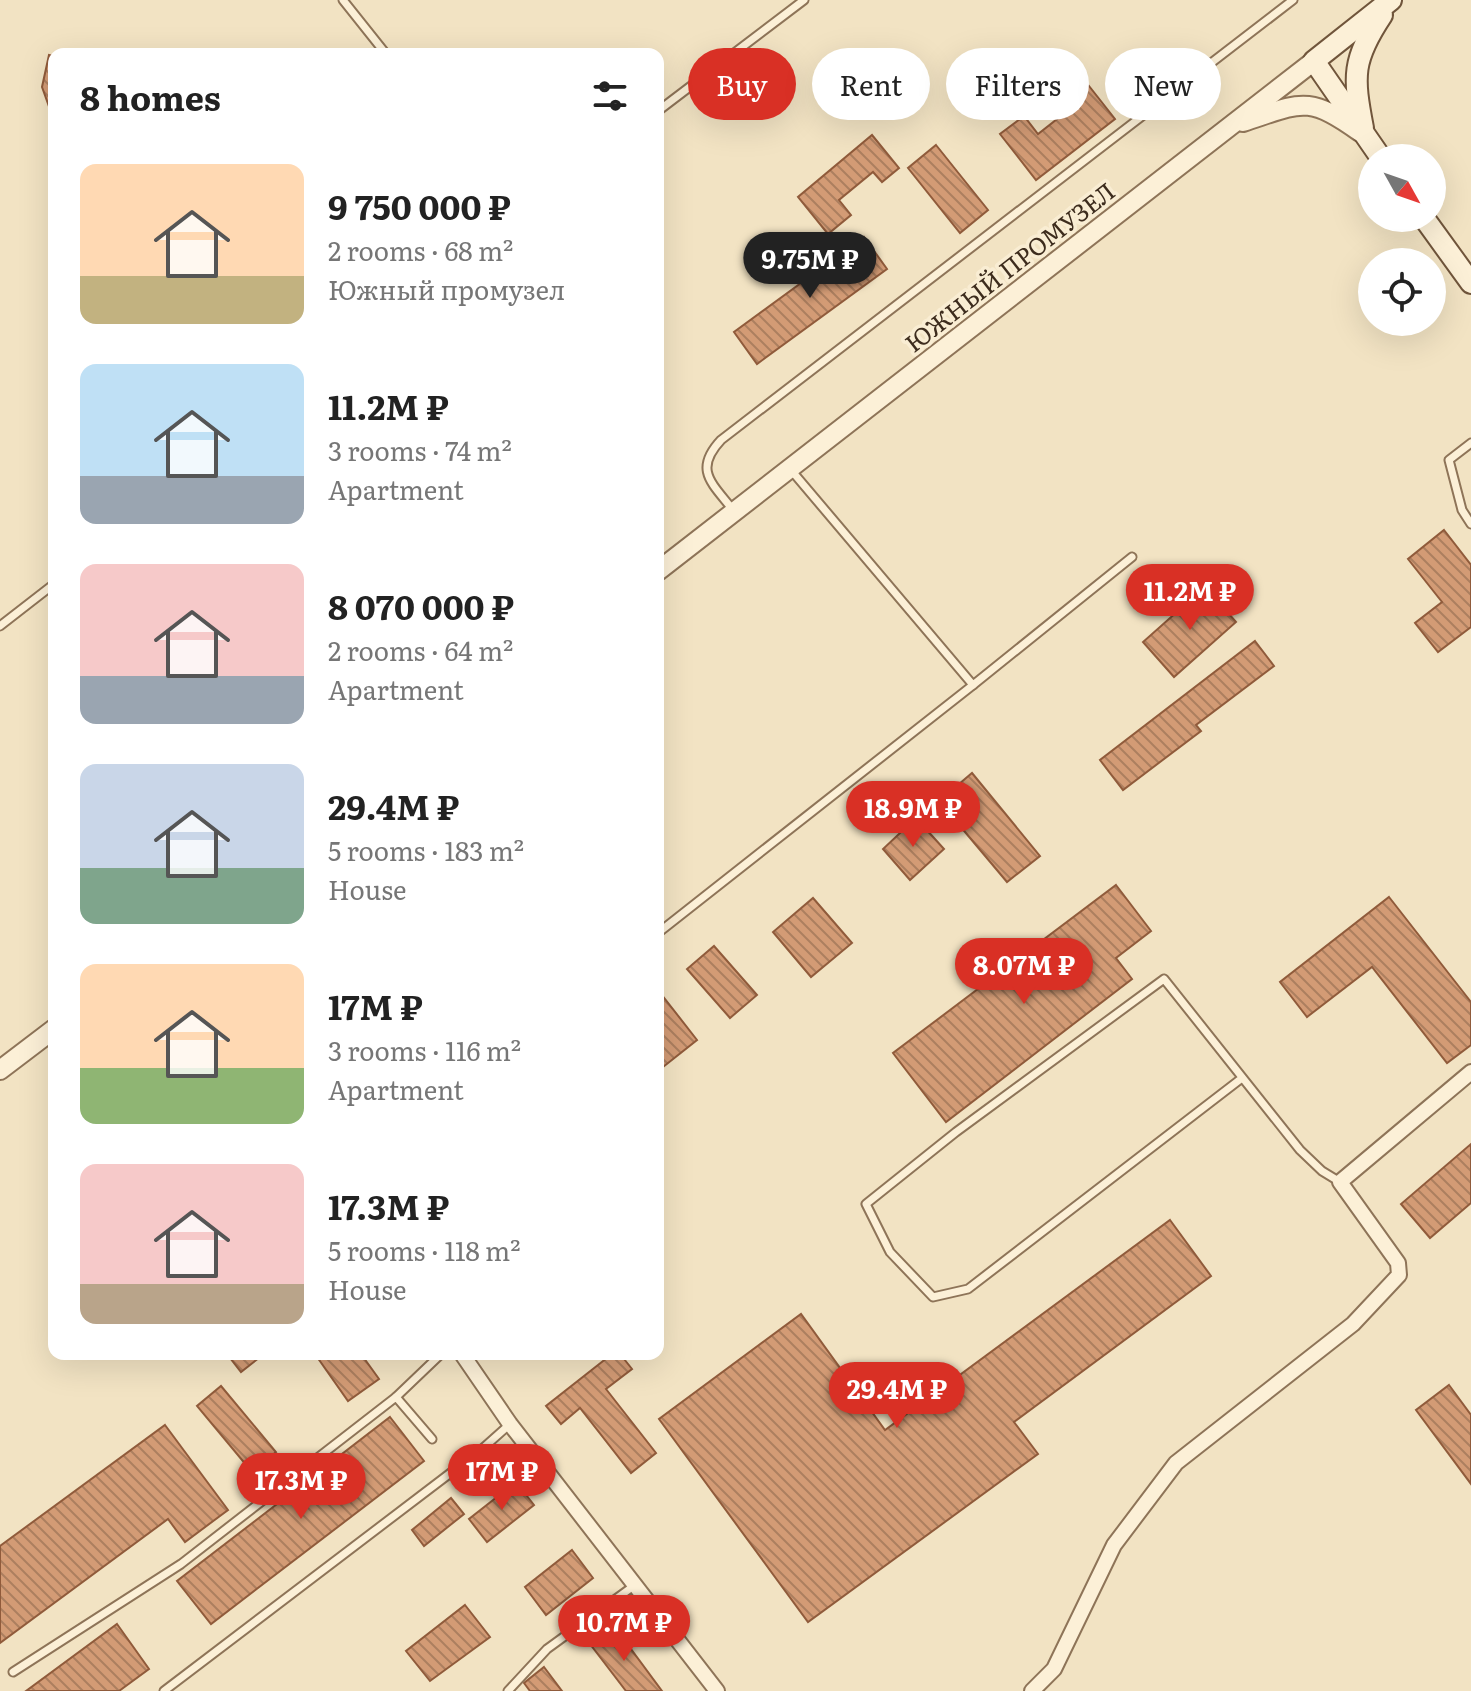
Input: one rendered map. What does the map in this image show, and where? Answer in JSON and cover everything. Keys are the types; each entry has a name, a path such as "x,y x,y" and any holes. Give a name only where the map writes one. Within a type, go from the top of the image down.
{"main road":[{"name":"ЮЖНЫЙ ПРОМУЗЕЛ","path":"1314,61 1391,0"},
{"path":"1365,135 1355,82 1357,65 1371,32 1391,0"},
{"path":"1314,61 1371,144"},
{"path":"1434,232 1471,283"}],"street":[{"name":"ЮЖНЫЙ ПРОМУЗЕЛ","path":"664,566 1314,61"},
{"path":"1233,125 1291,106 1308,105 1335,114 1365,135"},
{"path":"0,1070 48,1034"},
{"path":"1032,1691 1054,1669 1114,1545 1176,1463 1353,1324 1399,1275 1398,1263 1340,1182 1471,1072"},
{"path":"466,1360 510,1424 717,1691"}],"lane":[{"path":"343,0 381,48"},
{"path":"664,106 804,0"},
{"path":"735,513 707,474 705,464 709,453 721,440 1293,0"},
{"path":"1471,443 1449,460 1462,510 1471,524"},
{"path":"791,470 973,685"},
{"path":"664,928 1132,557"},
{"path":"0,626 48,589"},
{"path":"1242,1078 968,1289 933,1297 890,1252 866,1204 956,1132 1164,979 1300,1150 1322,1171 1340,1182"},
{"path":"13,1672 181,1564 396,1397 435,1360"},
{"path":"396,1397 432,1439"},
{"path":"164,1691 482,1449 510,1424"},
{"path":"508,1691 547,1649 635,1585"}],"building":[{"path":"48,60 48,104 42,87"},
{"path":"1089,86 1105,106 1105,120 1114,120 1036,180 1000,134 1019,120 1027,120 1038,134 1056,120 1089,120"},
{"path":"872,135 899,168 882,182 873,172 839,200 851,215 828,234 798,197"},
{"path":"936,145 988,210 960,233 908,168"},
{"path":"864,237 887,269 757,364 734,332"},
{"path":"1444,530 1471,565 1471,627 1438,652 1415,623 1442,602 1408,559"},
{"path":"1205,587 1236,622 1174,677 1143,642"},
{"path":"1255,641 1274,666 1196,725 1201,731 1123,790 1100,760"},
{"path":"972,773 1040,856 1007,882 939,801"},
{"path":"916,818 944,849 910,880 883,849"},
{"path":"1116,885 1151,931 1116,958 1132,979 946,1122 893,1053"},
{"path":"1389,897 1471,1002 1471,1045 1447,1063 1372,967 1307,1017 1280,982"},
{"path":"813,898 852,943 811,977 773,932"},
{"path":"714,946 757,995 730,1018 687,969"},
{"path":"664,998 697,1040 664,1066"},
{"path":"1471,1144 1471,1203 1430,1238 1401,1204"},
{"path":"1170,1220 1211,1276 1014,1422 1038,1454 808,1622 659,1419 801,1314 885,1430"},
{"path":"232,1360 256,1360 241,1372"},
{"path":"319,1360 365,1360 379,1379 348,1401"},
{"path":"604,1360 625,1360 632,1369 606,1389 656,1453 631,1473 580,1408 561,1424 546,1406"},
{"path":"1449,1385 1471,1415 1471,1484 1416,1410"},
{"path":"221,1386 276,1452 252,1472 197,1406"},
{"path":"390,1417 424,1461 211,1624 177,1581"},
{"path":"165,1425 228,1510 185,1542 168,1519 0,1643 0,1546"},
{"path":"516,1482 534,1505 487,1542 469,1519"},
{"path":"451,1498 464,1514 424,1546 412,1530"},
{"path":"572,1550 593,1578 546,1615 525,1587"},
{"path":"465,1605 490,1637 430,1681 406,1651"},
{"path":"117,1624 149,1669 119,1691 26,1691"},
{"path":"614,1626 662,1691 626,1691 590,1644"},
{"path":"544,1667 562,1691 530,1691 524,1683"}]}
